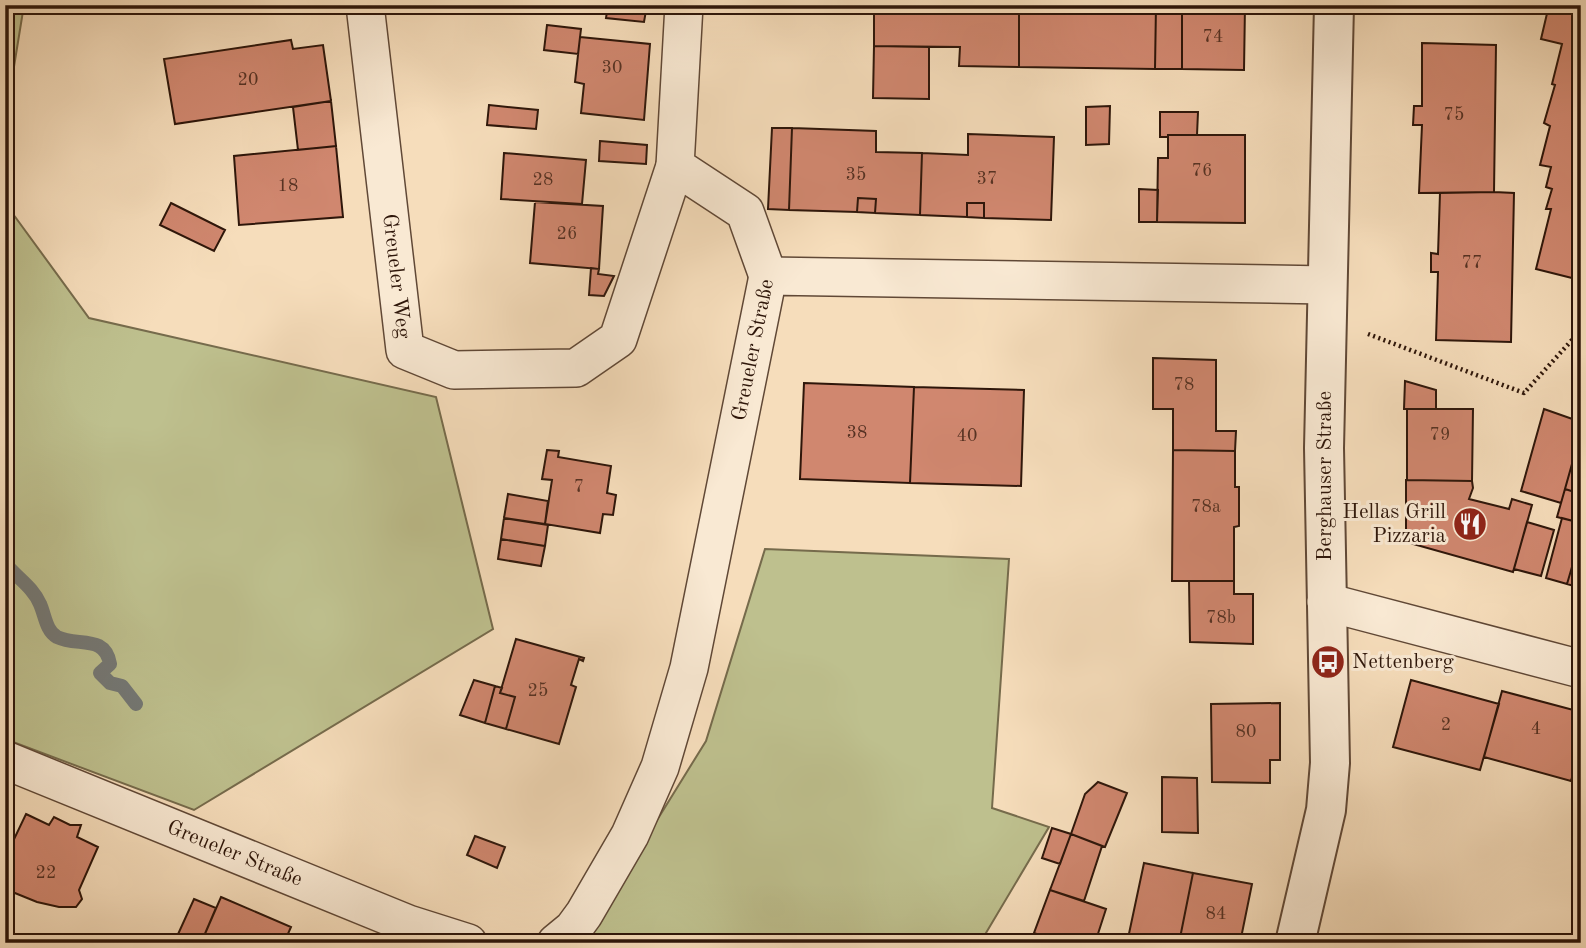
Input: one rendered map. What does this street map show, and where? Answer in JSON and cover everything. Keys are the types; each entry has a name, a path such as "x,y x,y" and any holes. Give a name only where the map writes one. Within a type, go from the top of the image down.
{"street":[{"name":"Greueler Weg","path":"365,5 405,350 454,370 576,368 618,340 675,166 684,5"},
{"name":"Berghauser Straße","path":"1297,940 1326,810 1330,763 1324,447 1334,5"},
{"path":"675,166 745,212 768,276"},
{"name":"Greueler Straße","path":"556,943 573,929 590,903 630,835 660,767 689,668 768,276 1326,285"},
{"path":"1326,602 1581,669"},
{"name":"Greueler Straße","path":"5,760 408,924 468,943"}],"path":[{"path":"1365,333 1524,393 1581,330"}],"green space":[{"path":"5,5 24,5 5,122"},
{"path":"5,203 89,318 436,397 493,629 194,810 5,739"},
{"path":"765,549 1009,559 992,808 1049,827 980,943 581,943 706,741"}],"building":[{"path":"608,5 647,5 644,22 606,18"},
{"path":"874,5 1019,5 1019,67 959,66 960,47 874,46"},
{"path":"1019,5 1156,5 1155,69 1019,67"},
{"path":"1156,5 1182,5 1182,69 1155,69"},
{"path":"1182,5 1245,5 1244,70 1182,69"},
{"path":"1549,5 1581,5 1581,158 1577,175 1581,176 1581,244 1572,278 1536,269 1551,209 1546,209 1552,189 1546,187 1551,167 1540,165 1550,126 1544,123 1555,85 1552,84 1562,44 1541,39"},
{"path":"547,25 581,29 578,54 544,50"},
{"path":"580,37 650,44 644,120 581,113 584,84 575,82"},
{"path":"291,40 293,49 323,45 331,101 175,124 164,59"},
{"path":"1422,43 1496,45 1494,192 1419,193 1422,125 1413,125 1414,106 1422,106"},
{"path":"874,46 929,47 929,99 873,98"},
{"path":"331,101 336,146 298,150 293,107"},
{"path":"489,105 538,110 536,129 487,125"},
{"path":"1110,106 1109,144 1086,145 1086,107"},
{"path":"1160,112 1198,112 1197,135 1160,137"},
{"path":"772,128 792,128 789,210 768,209"},
{"path":"792,128 876,131 876,152 922,153 920,215 875,213 876,199 858,198 857,212 789,210"},
{"path":"968,134 1054,137 1051,220 984,218 984,203 967,203 967,217 920,215 922,153 968,155"},
{"path":"1168,135 1245,135 1245,223 1157,222 1158,158 1168,158"},
{"path":"600,141 647,145 646,164 599,161"},
{"path":"336,146 343,217 239,225 234,156"},
{"path":"504,153 586,160 582,204 501,199"},
{"path":"1139,189 1158,190 1157,222 1139,222"},
{"path":"1440,193 1514,193 1511,342 1436,340 1438,272 1431,272 1431,253 1438,254"},
{"path":"858,198 876,199 875,213 857,212"},
{"path":"535,202 603,206 599,269 530,263"},
{"path":"171,203 225,230 214,251 160,225"},
{"path":"967,203 984,203 984,218 967,217"},
{"path":"591,268 599,269 598,274 614,276 604,296 589,295"},
{"path":"1153,358 1216,360 1216,431 1236,431 1235,451 1173,450 1173,409 1153,409"},
{"path":"1405,381 1436,390 1436,409 1404,409"},
{"path":"804,383 914,387 910,483 800,479"},
{"path":"914,387 1024,390 1021,486 910,483"},
{"path":"1407,409 1473,409 1472,481 1407,480"},
{"path":"1544,409 1581,422 1581,432 1561,503 1521,491"},
{"path":"1581,432 1581,494 1565,489"},
{"path":"547,450 559,451 558,457 611,466 607,493 616,495 613,515 603,514 600,533 545,524 552,480 542,479"},
{"path":"1173,450 1235,451 1239,526 1234,527 1234,581 1172,581"},
{"path":"1406,480 1472,481 1473,488 1469,499 1509,509 1512,499 1532,505 1513,572 1406,542"},
{"path":"1565,489 1581,494 1581,523 1557,517"},
{"path":"508,494 548,501 545,524 504,518"},
{"path":"504,518 548,525 545,546 501,539"},
{"path":"1562,518 1581,523 1581,536 1567,584 1546,578"},
{"path":"1527,522 1554,530 1541,576 1514,569"},
{"path":"1581,536 1581,588 1567,584"},
{"path":"501,539 545,546 541,566 498,559"},
{"path":"1189,581 1234,581 1234,594 1253,594 1253,644 1190,642"},
{"path":"516,639 584,658 583,661 579,659 571,685 576,687 559,744 506,729 515,697 500,693"},
{"path":"474,680 495,686 485,723 460,715"},
{"path":"1411,680 1499,704 1480,770 1393,747"},
{"path":"495,686 502,688 500,693 515,697 506,729 485,723"},
{"path":"1502,691 1581,712 1581,745 1571,781 1484,757"},
{"path":"1280,703 1280,760 1270,760 1270,783 1212,782 1211,704"},
{"path":"1581,745 1581,784 1571,781"},
{"path":"1162,777 1197,778 1198,833 1162,832"},
{"path":"1098,782 1127,793 1105,847 1071,834 1085,794"},
{"path":"26,814 49,825 54,817 70,825 81,825 77,837 98,847 79,890 82,899 76,907 59,907 37,902 5,889 5,858"},
{"path":"1052,828 1071,834 1060,864 1042,858"},
{"path":"1071,834 1102,846 1084,901 1050,890"},
{"path":"475,836 505,847 497,868 467,855"},
{"path":"1144,863 1193,873 1179,943 1127,943"},
{"path":"1193,873 1252,884 1240,943 1179,943"},
{"path":"1050,890 1106,909 1095,943 1060,943 1034,933"},
{"path":"221,897 291,927 284,943 201,943"},
{"path":"194,899 216,908 201,943 174,943"}],"waterway":[{"path":"5,563 37,598 53,634 65,640 89,643 102,649 110,664 100,673 110,683 122,686 136,704"}],"place":[{"name":"Hellas Grill Pizzaria","path":"1470,524"},
{"name":"Nettenberg","path":"1328,662"}]}
